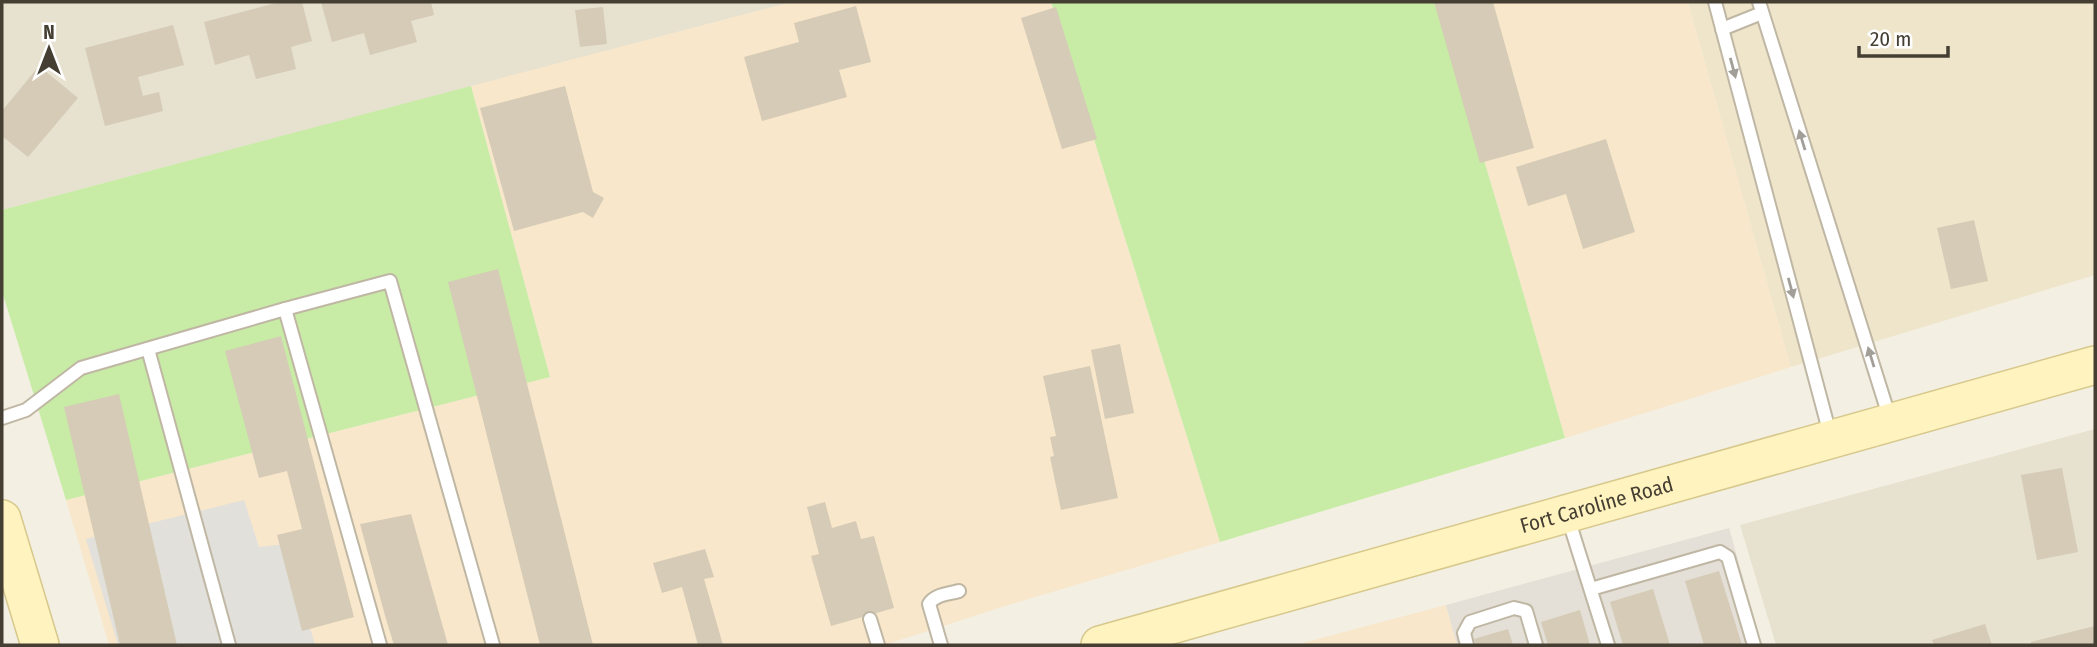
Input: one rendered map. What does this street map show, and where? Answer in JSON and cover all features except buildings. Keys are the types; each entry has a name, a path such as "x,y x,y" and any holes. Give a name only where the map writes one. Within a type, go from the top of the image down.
{"street":[{"name":"Fort Caroline Road","path":"1100,645 2095,365"},
{"path":"2,519 40,645"}],"lane":[{"path":"1715,2 1831,440"},
{"path":"1722,29 1761,8 1891,423"},
{"path":"2,418 26,410 81,368 390,281 494,645"},
{"path":"285,309 380,645"},
{"path":"148,349 229,645"},
{"path":"1567,514 1608,645"},
{"path":"1591,589 1720,552 1728,557 1754,645"},
{"path":"941,645 929,604 938,596 959,591"},
{"path":"1467,645 1464,633 1470,622 1514,608 1527,611 1536,645"},
{"path":"870,619 878,645"}],"shaded area":[{"path":"2,2 792,2 2,210"},
{"path":"792,2 1051,2 1220,542 884,645 109,645 66,500 550,377 471,86"},
{"path":"1437,2 1688,2 1791,367 1565,438"},
{"path":"1688,2 2095,2 2095,275 1791,367"},
{"path":"2095,429 2095,645 1776,645 1740,525"},
{"path":"244,500 259,547 286,544 315,645 118,645 86,539"},
{"path":"1729,528 1762,645 1457,645 1446,605"},
{"path":"1446,605 1457,645 1295,645"}],"green space":[{"path":"1051,2 1437,2 1565,438 1220,542"},
{"path":"471,86 550,377 66,500 2,291 2,210"}]}
